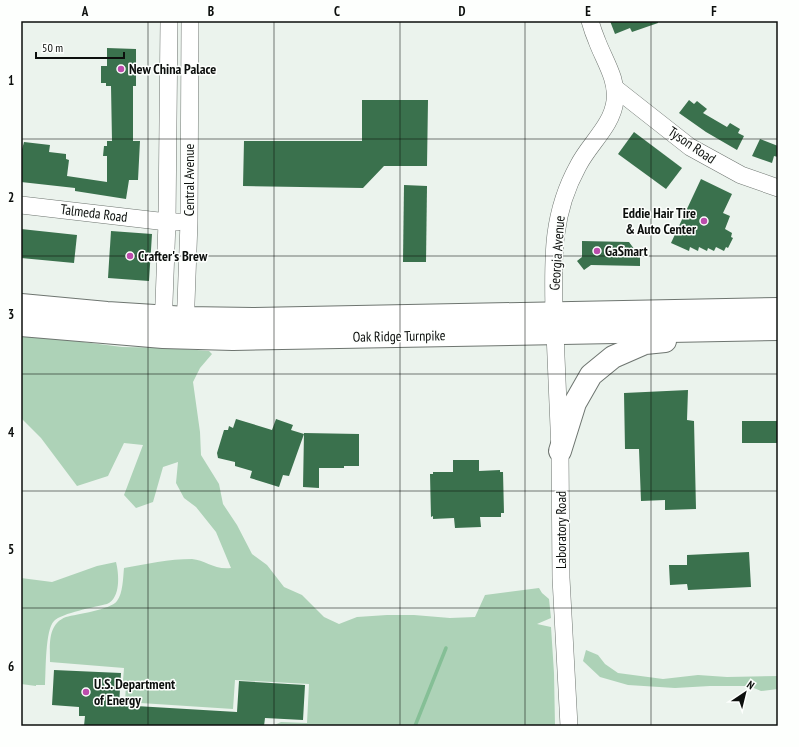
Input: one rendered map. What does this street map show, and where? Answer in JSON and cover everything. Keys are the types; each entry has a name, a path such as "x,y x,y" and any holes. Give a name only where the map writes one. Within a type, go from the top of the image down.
{"highway":[{"name":"Oak Ridge Turnpike","path":"21,305 107,313 163,327"},
{"name":"Oak Ridge Turnpike","path":"554,323 723,330 778,309"},
{"name":"Oak Ridge Turnpike","path":"21,324 185,328 233,339 554,323 747,320 778,329"},
{"path":"560,452 575,403 591,375 613,357 645,343 681,339 723,330"}],"street":[{"name":"Central Avenue","path":"163,327 167,222 169,21"},
{"name":"Central Avenue","path":"185,328 189,222 190,21"},
{"name":"Georgia Avenue","path":"554,323 556,227 561,205 568,184 578,165 613,114 616,100 615,88 610,72 596,41 590,21"},
{"name":"Tyson Road","path":"615,88 690,147 741,175 778,188"},
{"path":"168,138 189,136"},
{"name":"Talmeda Road","path":"21,205 167,222 189,222"},
{"name":"Laboratory Road","path":"554,323 560,452 561,578 569,726"}],"green space":[{"path":"28,335 122,347 173,348 209,351 212,354 200,368 193,382 200,432 201,455 219,484 223,504 237,525 252,554 267,565 284,587 302,595 324,617 339,624 357,617 387,615 414,615 450,618 475,617 485,595 539,588 549,599 551,618 537,624 551,627 555,726 272,726 281,722 307,723 309,684 235,680 233,709 125,702 126,684 123,681 124,668 50,662 50,643 55,625 66,617 108,607 117,601 122,585 124,568 149,563 192,559 220,568 231,568 216,532 196,507 184,498 176,483 178,462 163,467 153,502 136,508 124,495 143,445 124,443 108,476 77,486 41,438 21,418 21,336"},
{"path":"116,562 118,585 115,597 112,601 107,604 64,615 54,621 51,626 47,642 45,685 36,686 21,684 21,578 52,582 97,566"},
{"path":"586,650 598,655 605,664 618,673 663,679 698,675 727,677 778,676 778,689 761,691 749,686 675,688 628,685 600,677 583,661"}],"building":[{"path":"610,21 658,21 658,23 632,32 630,28 615,34"},
{"path":"107,48 136,49 136,86 133,86 133,141 140,141 138,180 129,180 126,199 75,191 75,188 21,182 21,153 24,142 50,145 49,152 66,154 66,159 69,160 67,176 107,182 107,156 103,156 104,146 107,146 107,141 112,141 111,86 106,86 106,83 101,83 101,66 107,66"},
{"path":"362,100 428,100 427,166 384,166 363,188 243,186 244,141 362,141"},
{"path":"689,100 694,104 697,101 707,109 703,113 727,127 730,123 740,129 738,133 744,136 737,150 706,132 679,113"},
{"path":"634,132 682,168 666,189 618,154"},
{"path":"760,139 778,146 778,157 774,156 772,163 752,156"},
{"path":"701,179 732,194 723,213 730,216 725,229 732,233 731,237 733,238 728,248 726,247 724,251 716,247 714,251 708,248 707,251 699,247 698,251 690,247 689,251 671,243"},
{"path":"404,185 427,186 426,262 403,262"},
{"path":"21,229 77,235 74,263 21,258"},
{"name":"Crafter's Brew","path":"111,231 152,234 149,281 108,278"},
{"path":"582,241 629,242 640,257 640,266 591,265 584,270 577,261 582,257"},
{"path":"688,390 687,420 694,421 696,509 665,510 665,500 641,501 639,449 625,449 624,393"},
{"path":"236,419 272,430 276,419 293,425 291,430 304,434 289,476 283,475 279,487 250,478 252,471 235,466 235,462 218,458 217,453 224,430 228,430 229,426 233,428"},
{"path":"742,421 778,421 778,443 742,443"},
{"path":"304,433 359,434 359,466 344,466 344,468 319,468 319,488 303,487"},
{"path":"453,460 479,460 479,471 500,470 500,472 503,472 504,513 501,513 501,517 480,517 481,527 455,528 454,518 433,519 433,516 431,517 430,474 433,474 433,472 453,472"},
{"path":"749,552 751,587 688,590 687,584 670,585 669,565 687,565 687,555"},
{"name":"U.S. Department of Energy","path":"54,670 121,673 119,705 237,712 239,681 305,685 303,720 265,718 264,726 84,726 85,716 79,716 79,707 52,705"}],"waterway":[{"path":"415,726 446,648"}],"place":[{"name":"New China Palace","path":"121,69"},
{"name":"Eddie Hair Tire & Auto Center","path":"704,221"},
{"name":"GaSmart","path":"597,251"},
{"name":"Crafter's Brew","path":"130,256"},
{"name":"U.S. Department of Energy","path":"86,692"}]}
